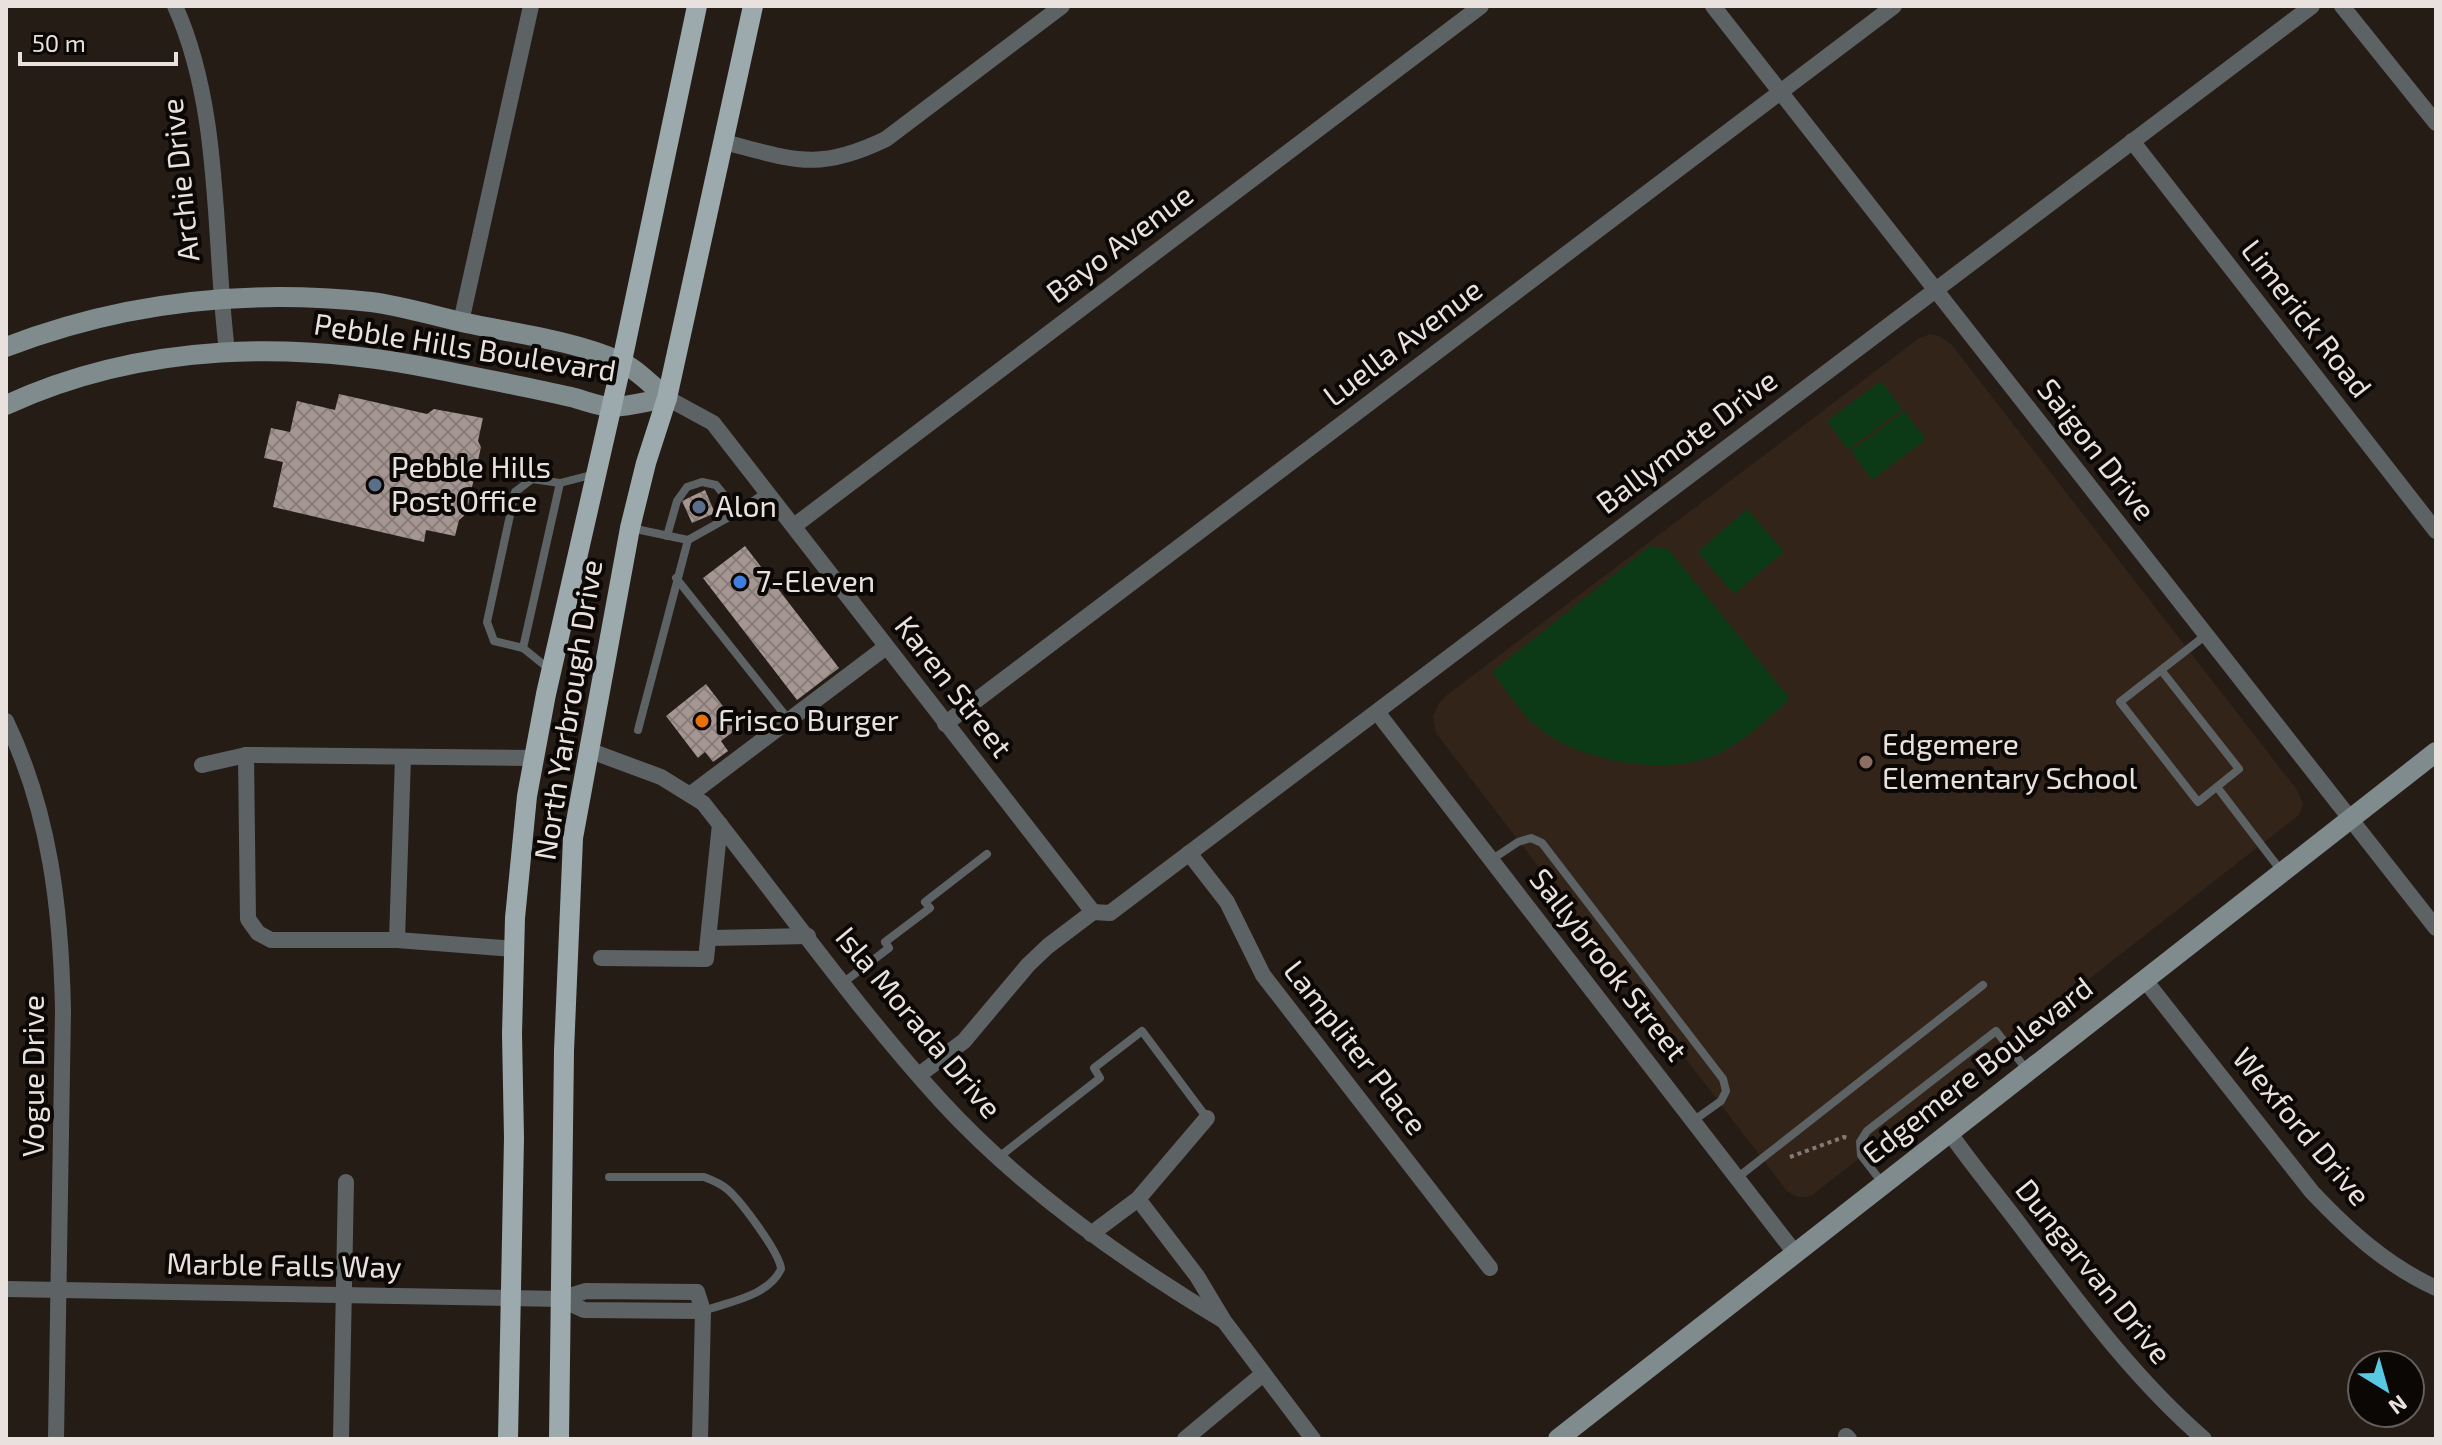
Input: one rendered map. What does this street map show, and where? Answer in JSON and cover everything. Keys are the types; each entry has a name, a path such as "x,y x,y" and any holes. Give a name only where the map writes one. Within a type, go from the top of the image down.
{"main road":[{"name":"North Yarbrough Drive","path":"508,1439 515,949 518,881 534,758 697,6"},
{"name":"North Yarbrough Drive","path":"559,1439 564,1051 573,838 630,528 646,463 667,398 753,6"},
{"name":"Pebble Hills Boulevard","path":"6,347 99,318 192,300 293,297 373,303 590,350 622,361 667,398"},
{"name":"Pebble Hills Boulevard","path":"6,405 55,385 142,361 227,351 295,351 419,366 610,407 667,398"},
{"name":"Edgemere Boulevard","path":"1558,1439 2436,752"}],"street":[{"name":"Archie Drive","path":"175,6 194,59 204,109 227,351"},
{"path":"461,322 531,6"},
{"path":"724,142 782,157 818,161 854,154 886,139 1062,6"},
{"name":"Bayo Avenue","path":"794,526 1481,6"},
{"name":"Saigon Drive","path":"1713,6 2436,928"},
{"name":"Luella Avenue","path":"945,724 1894,6"},
{"name":"Ballymote Drive","path":"919,1075 964,1041 1048,946 1093,912 1110,913 2312,6"},
{"path":"2342,6 2436,123"},
{"name":"Limerick Road","path":"2132,141 2436,531"},
{"name":"Karen Street","path":"667,398 713,423 1093,912"},
{"path":"691,794 886,647"},
{"name":"Sallybrook Street","path":"1377,712 1795,1253"},
{"name":"Vogue Drive","path":"6,721 32,784 45,829 62,953 56,1439"},
{"name":"Isla Morada Drive","path":"588,750 661,777 703,803 942,1103 999,1157 1091,1234 1161,1283 1224,1321"},
{"path":"202,765 246,755 534,758"},
{"path":"246,755 248,919 258,933 271,940 397,940 515,949"},
{"path":"397,940 403,757"},
{"path":"601,958 706,959 720,824"},
{"name":"Lampliter Place","path":"1189,853 1227,902 1263,975 1490,1268"},
{"path":"709,938 808,936"},
{"name":"Wexford Drive","path":"2144,979 2312,1192 2379,1255 2436,1288"},
{"path":"1091,1234 1138,1199 1207,1118"},
{"name":"Dungarvan Drive","path":"1949,1132 2105,1336 2153,1391 2204,1439"},
{"path":"341,1439 346,1182"},
{"name":"Isla Morada Drive","path":"1138,1199 1313,1439"},
{"name":"Marble Falls Way","path":"6,1289 560,1299 584,1310 703,1311"},
{"path":"700,1439 703,1311"},
{"path":"1185,1439 1263,1374"}],"lane":[{"path":"551,670 523,648 494,641 487,622 515,492 532,479 560,483 595,474"},
{"path":"667,536 677,501 687,487 702,482 716,485 738,512"},
{"path":"523,648 560,483"},
{"path":"630,528 688,540 738,512 767,491"},
{"path":"638,730 688,540"},
{"path":"676,578 789,720"},
{"path":"2161,670 2239,769 2198,802 2120,702 2206,634"},
{"path":"2217,787 2282,872"},
{"path":"1491,860 1518,842 1531,838 1542,843 1723,1079 1726,1091 1721,1101 1693,1121"},
{"path":"844,982 889,948 885,942 930,908 925,902 987,854"},
{"path":"1737,1178 1983,985"},
{"path":"999,1157 1100,1078 1094,1068 1142,1031 1207,1118"},
{"path":"1883,1184 1861,1155 1860,1142 1867,1131 1996,1031 2027,1070"},
{"path":"609,1177 704,1177 713,1180 730,1191 777,1255 781,1269 771,1283 759,1291 703,1311"}],"path":[{"path":"1761,1159 1766,1165 1844,1137 1860,1142"}],"shaded area":[{"name":"Edgemere Elementary School","path":"1930,334 1951,344 2297,790 2303,804 2299,815 1811,1196 1798,1197 1787,1191 1436,733 1433,716 1447,695 1918,339"}],"green space":[{"path":"1881,381 1902,409 1848,450 1827,421"},
{"path":"1904,411 1926,439 1872,480 1851,451"},
{"path":"1747,509 1784,552 1734,594 1698,552"},
{"path":"1650,546 1668,549 1790,699 1731,747 1701,760 1654,765 1628,763 1580,751 1540,729 1492,672"}],"building":[{"name":"Pebble Hills Post Office","path":"339,394 427,414 434,409 483,418 478,441 481,447 466,514 459,520 455,536 426,530 424,542 273,507 283,462 264,458 271,428 290,432 297,401 335,410"},
{"name":"Alon","path":"705,490 715,513 692,523 682,501"},
{"path":"745,546 839,668 797,700 703,578"},
{"name":"Frisco Burger","path":"706,684 739,727 721,741 728,751 713,762 705,752 698,758 666,716"}],"place":[{"name":"Pebble Hills Post Office","path":"375,485"},
{"name":"Alon","path":"699,507"},
{"name":"7-Eleven","path":"740,582"},
{"name":"Frisco Burger","path":"702,721"},
{"name":"Edgemere Elementary School","path":"1866,762"}]}
